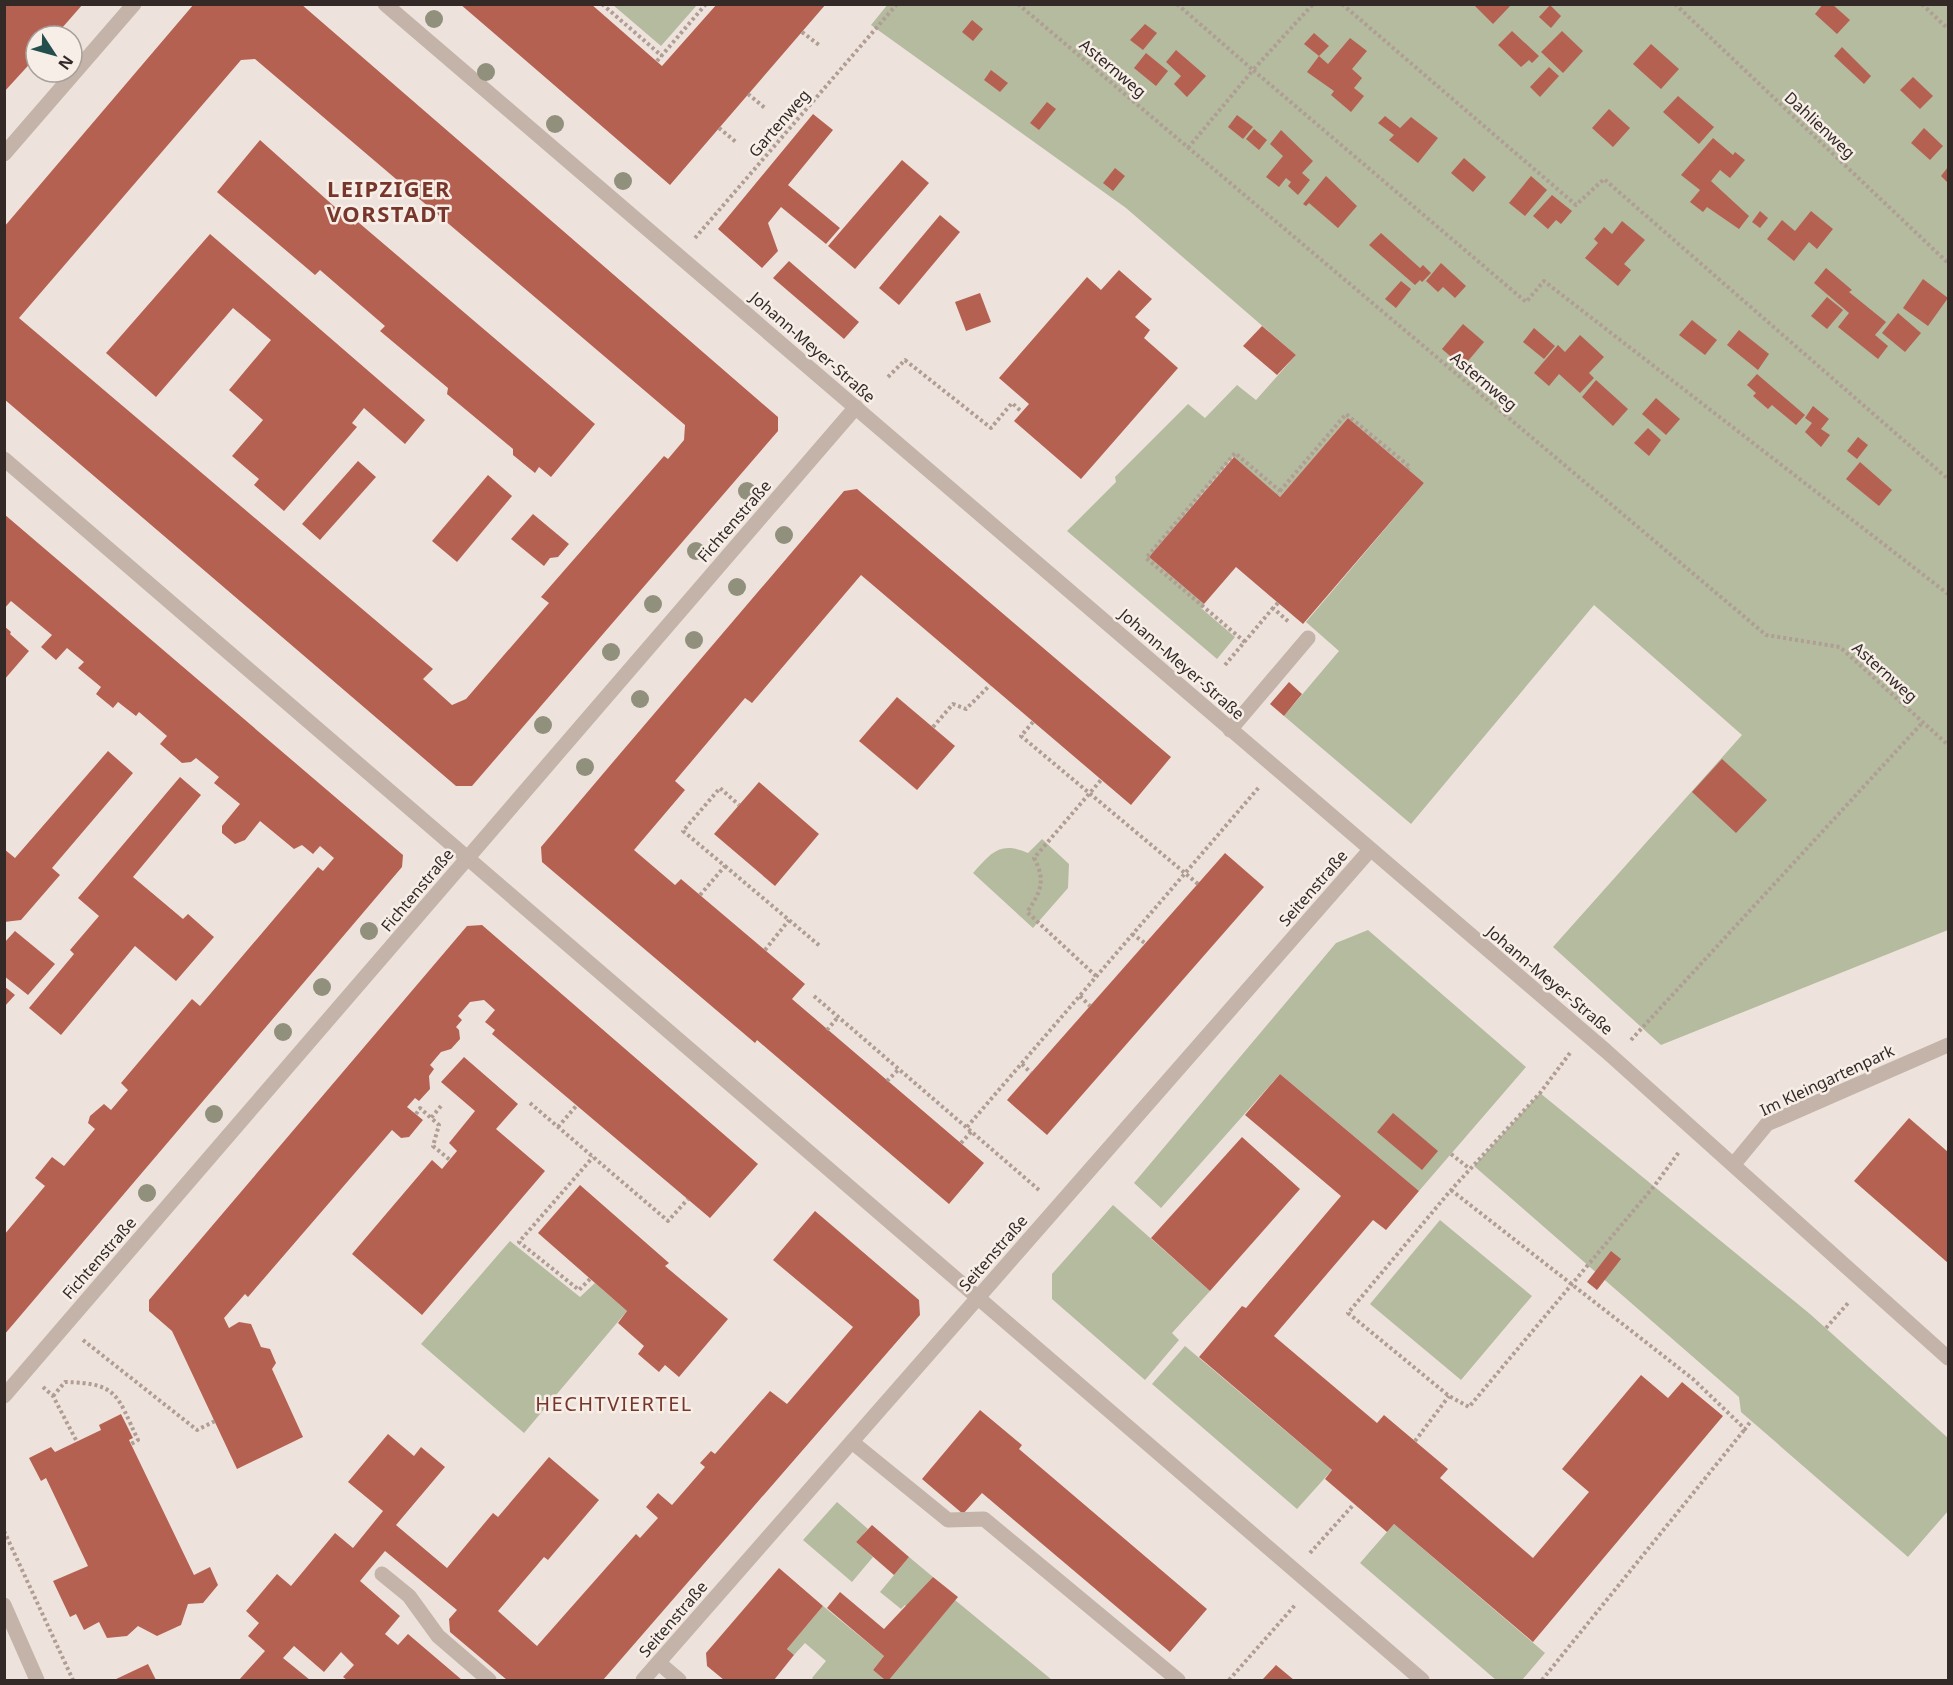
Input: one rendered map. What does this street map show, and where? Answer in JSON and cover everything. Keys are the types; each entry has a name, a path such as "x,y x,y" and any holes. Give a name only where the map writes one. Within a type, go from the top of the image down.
{"street":[{"path":"4,154 134,4"},
{"name":"Johann-Meyer-Straße","path":"385,4 1585,1033 1948,1358"},
{"name":"Fichtenstraße","path":"4,1396 856,407"},
{"path":"4,459 1422,1680"},
{"path":"1230,730 1308,638"},
{"name":"Seitenstraße","path":"642,1680 1370,850"},
{"name":"Im Kleingartenpark","path":"1734,1164 1767,1124 1948,1045"},
{"path":"852,1442 948,1520 984,1519 1178,1680"},
{"path":"382,1574 409,1596 438,1636 489,1680"},
{"path":"4,1605 37,1680"},
{"path":"659,1663 679,1680"}],"path":[{"path":"602,4 662,56"},
{"path":"657,61 706,4"},
{"name":"Gartenweg","path":"680,256 897,4"},
{"name":"Asternweg","path":"1018,4 1766,635 1840,647 1948,745"},
{"path":"1177,4 1526,302 1544,281 1948,594"},
{"path":"1188,148 1253,70 1313,4"},
{"path":"1342,4 1576,206 1604,178 1948,479"},
{"name":"Dahlienweg","path":"1675,4 1948,264"},
{"path":"1922,4 1948,29"},
{"path":"802,32 819,45"},
{"path":"748,94 765,108"},
{"path":"719,128 736,142"},
{"path":"888,377 905,360 991,428 1012,403 1023,412"},
{"path":"1245,642 1146,558 1235,453 1279,493 1346,414 1410,467 1408,469"},
{"path":"1224,665 1273,608"},
{"path":"933,727 953,704 966,708 990,685"},
{"path":"1033,722 1021,736 1198,884"},
{"path":"1615,1059 1923,722"},
{"path":"967,1127 1275,769"},
{"path":"1096,976 1027,912 1041,887 1041,872 1034,858 1101,780"},
{"path":"740,806 720,788 683,831 821,947"},
{"path":"700,895 725,866"},
{"path":"765,950 789,920"},
{"path":"1132,934 1145,943"},
{"path":"814,996 1058,1206"},
{"path":"1080,996 1090,1006"},
{"path":"827,1030 838,1017"},
{"path":"1585,1033 1540,1094 1451,1190 1348,1313 1449,1396 1469,1407 1655,1185 1696,1130"},
{"path":"1022,1064 1031,1073"},
{"path":"887,1081 899,1070"},
{"path":"530,1102 668,1221 688,1199"},
{"path":"558,1127 577,1105"},
{"path":"431,1118 441,1106"},
{"path":"416,1114 420,1108 440,1125 433,1146 450,1160"},
{"path":"961,1143 972,1131"},
{"path":"1451,1154 1470,1169"},
{"path":"590,1279 579,1290 519,1242 593,1157"},
{"path":"1451,1190 1693,1379 1745,1429"},
{"path":"1826,1328 1866,1283"},
{"path":"65,1325 197,1430 214,1421"},
{"path":"25,1372 53,1396 77,1442"},
{"path":"53,1396 65,1382 96,1383 106,1387 120,1402 138,1440 130,1444"},
{"path":"1414,1440 1449,1396"},
{"path":"1542,1680 1751,1421"},
{"path":"1311,1552 1354,1504"},
{"path":"4,1531 73,1680"},
{"path":"1229,1680 1312,1586"}],"green space":[{"path":"888,4 1948,5 1948,930 1661,1045 1553,947 1742,735 1594,605 1411,824 1284,716 1339,651 1306,622 1424,483 1348,418 1280,497 1233,457 1149,557 1204,604 1201,608 1235,637 1217,659 1067,531 1116,482 1115,477 1188,404 1205,418 1237,385 1256,400 1296,355 1126,208 871,25"},
{"path":"613,5 697,5 661,46"},
{"path":"1042,839 1069,864 1068,888 1033,928 973,873 991,854 997,851 1010,848 1028,853"},
{"path":"1368,930 1526,1067 1419,1191 1280,1074 1161,1208 1134,1183 1336,943"},
{"path":"1540,1093 1810,1314 1948,1438 1948,1511 1908,1557 1741,1412 1739,1397 1474,1166"},
{"path":"1113,1205 1210,1291 1172,1333 1179,1340 1145,1380 1052,1299 1052,1274"},
{"path":"1440,1220 1532,1296 1461,1380 1370,1304"},
{"path":"510,1241 580,1297 595,1283 627,1311 524,1433 421,1344"},
{"path":"1185,1346 1332,1470 1297,1509 1152,1384"},
{"path":"837,1502 868,1529 856,1542 873,1557 852,1582 803,1540"},
{"path":"1394,1524 1545,1653 1522,1680 1496,1680 1360,1563"},
{"path":"909,1557 933,1577 907,1607 905,1605 901,1609 880,1592"},
{"path":"955,1600 1052,1680 889,1680"},
{"path":"823,1606 884,1656 873,1670 885,1680 814,1680 812,1678 826,1661 805,1643 794,1655 787,1649"}],"building":[{"path":"4,4 83,4 66,24 24,24 24,70 4,92"},
{"path":"194,4 301,4 778,417 778,431 472,786 456,786 4,399 4,227","holes":["255,59 685,425 684,440 668,459 664,456 541,597 549,603 466,699 452,705 423,679 433,669 19,318 241,60"]},
{"path":"460,4 591,4 662,66 717,4 826,4 670,185"},
{"path":"1473,4 1512,4 1493,24"},
{"path":"1823,4 1832,4 1850,20 1837,34 1815,14"},
{"path":"1550,5 1561,16 1551,28 1539,17"},
{"path":"972,20 983,29 973,41 962,32"},
{"path":"1145,24 1157,33 1143,50 1130,40"},
{"path":"1512,31 1539,56 1532,63 1529,60 1521,67 1498,45"},
{"path":"1562,31 1583,51 1563,73 1541,52"},
{"path":"1314,33 1329,46 1319,56 1304,44"},
{"path":"1350,38 1367,51 1352,69 1362,78 1354,88 1364,96 1351,112 1331,95 1334,91 1307,72 1319,56 1328,64"},
{"path":"1651,44 1679,69 1661,89 1633,64"},
{"path":"1842,47 1871,76 1864,84 1834,56"},
{"path":"1176,50 1206,76 1187,97 1174,84 1181,76 1166,62"},
{"path":"1146,53 1168,71 1156,86 1134,68"},
{"path":"1549,67 1559,76 1540,97 1530,87"},
{"path":"991,70 1008,83 1000,92 984,80"},
{"path":"1913,77 1933,96 1920,109 1900,90"},
{"path":"1678,96 1714,127 1699,144 1663,112"},
{"path":"1047,102 1056,109 1039,130 1030,123"},
{"path":"1609,109 1630,128 1613,147 1592,128"},
{"path":"813,114 833,130 788,185 840,228 826,244 781,207 768,223 778,251 762,268 718,229"},
{"path":"1237,115 1253,127 1243,139 1228,127"},
{"path":"1385,116 1400,128 1411,117 1438,138 1418,163 1389,140 1394,135 1378,123"},
{"path":"1924,128 1943,146 1930,160 1911,143"},
{"path":"1254,129 1267,140 1259,150 1246,139"},
{"path":"1281,130 1313,161 1302,173 1310,180 1298,195 1288,186 1291,182 1286,178 1279,187 1266,177 1283,156 1270,144"},
{"path":"1713,138 1733,155 1735,152 1745,160 1730,178 1720,170 1711,181 1749,216 1739,229 1707,207 1703,212 1690,202 1700,190 1681,175"},
{"path":"260,140 355,225 358,222 595,424 551,477 539,467 535,473 513,455 513,449 447,394 448,388 380,331 385,326 320,270 315,275 217,192"},
{"path":"1464,158 1486,177 1473,192 1451,173"},
{"path":"902,160 929,183 855,269 828,246"},
{"path":"1948,167 1948,183 1941,176"},
{"path":"1115,168 1125,176 1113,191 1103,183"},
{"path":"1326,176 1357,206 1338,228 1309,203 1306,206 1303,204"},
{"path":"1531,176 1547,190 1525,216 1509,203"},
{"path":"1552,195 1572,211 1561,224 1556,220 1548,229 1533,216"},
{"path":"1760,211 1768,218 1760,228 1752,222"},
{"path":"1811,211 1833,229 1817,249 1809,242 1794,261 1767,239 1782,220 1795,231"},
{"path":"940,215 960,232 899,305 879,288"},
{"path":"1622,221 1645,240 1624,264 1631,270 1618,286 1585,258 1598,243 1594,239 1604,227 1612,234"},
{"path":"1381,233 1420,268 1423,265 1431,273 1415,285 1369,245"},
{"path":"210,234 425,420 405,444 364,408 352,423 357,427 284,511 254,485 259,479 232,456 263,420 229,390 271,340 233,308 156,397 106,353"},
{"path":"789,261 859,322 844,339 773,278"},
{"path":"1441,263 1466,286 1455,298 1443,287 1438,292 1426,281"},
{"path":"1826,268 1852,290 1849,292 1886,322 1875,335 1888,346 1878,359 1838,327 1849,313 1814,283"},
{"path":"1119,270 1152,299 1135,317 1150,330 1144,338 1178,368 1081,479 1014,421 1029,404 999,378 1087,277 1101,290"},
{"path":"1923,279 1948,298 1928,326 1903,308"},
{"path":"1401,281 1411,289 1396,308 1385,299"},
{"path":"980,293 991,322 966,331 955,302"},
{"path":"1827,297 1843,310 1827,329 1811,316"},
{"path":"1898,313 1921,333 1905,352 1882,333"},
{"path":"1692,320 1717,340 1705,355 1679,335"},
{"path":"1463,324 1484,342 1463,367 1442,349"},
{"path":"1262,326 1296,355 1277,375 1243,346"},
{"path":"1534,328 1555,346 1544,359 1523,342"},
{"path":"1739,330 1769,354 1758,370 1727,345"},
{"path":"1580,335 1604,357 1589,373 1594,378 1580,393 1559,374 1549,386 1534,373 1558,345 1565,352"},
{"path":"1757,374 1805,415 1796,425 1772,405 1768,409 1753,396 1756,393 1747,385"},
{"path":"1596,380 1628,409 1613,426 1582,397"},
{"path":"1656,398 1680,419 1666,435 1642,414"},
{"path":"1813,406 1829,419 1821,429 1830,435 1821,447 1805,432 1812,423 1805,418"},
{"path":"1348,418 1424,483 1303,624 1236,567 1204,604 1149,557 1234,457 1280,497"},
{"path":"1648,428 1661,440 1649,456 1634,443"},
{"path":"1858,437 1868,445 1857,459 1847,451"},
{"path":"358,461 376,477 320,540 302,524"},
{"path":"1860,462 1892,490 1879,506 1846,479"},
{"path":"488,475 512,496 457,562 432,541"},
{"path":"857,489 1171,757 1131,805 861,575 752,703 745,698 675,781 685,790 634,850 675,885 681,879 805,984 792,999 984,1163 949,1204 757,1040 755,1043 542,862 541,847 844,491"},
{"path":"4,514 403,855 402,867 4,1335 4,1235 45,1186 35,1178 52,1157 64,1166 95,1129 88,1123 90,1116 104,1104 111,1110 128,1090 121,1083 192,999 200,1006 318,867 323,871 334,858 320,846 313,854 302,845 294,849 260,821 245,840 235,844 222,833 222,826 240,804 214,783 219,777 196,758 191,762 182,763 160,744 167,736 139,712 136,716 118,702 113,708 96,694 101,687 78,668 84,662 67,648 56,660 41,647 52,635 11,601 4,609"},
{"path":"533,514 569,544 558,557 550,558 544,566 511,539"},
{"path":"4,626 29,651 4,680"},
{"path":"1289,682 1302,694 1284,716 1270,704"},
{"path":"897,697 955,746 917,790 859,741"},
{"path":"108,751 133,773 52,868 60,875 21,920 4,922 4,849 15,858"},
{"path":"1722,759 1767,800 1736,833 1692,792"},
{"path":"180,777 201,795 133,877 183,919 188,914 214,937 176,981 135,946 61,1035 29,1008 74,954 70,950 99,916 78,898"},
{"path":"759,782 819,834 775,886 714,834"},
{"path":"1225,853 1264,887 1047,1135 1007,1100"},
{"path":"482,925 758,1164 710,1218 492,1034 495,1030 485,1022 495,1010 484,1000 470,1002 458,1016 462,1020 456,1027 459,1030 460,1039 451,1049 441,1052 430,1065 434,1069 429,1076 430,1089 419,1101 415,1098 407,1107 423,1120 409,1137 401,1138 392,1130 248,1297 245,1294 224,1318 229,1328 239,1322 251,1324 261,1347 270,1349 276,1363 272,1369 303,1437 237,1469 172,1331 149,1311 149,1300 467,926"},
{"path":"15,931 55,964 28,995 4,976 4,943"},
{"path":"4,986 15,995 4,1007"},
{"path":"464,1057 518,1104 496,1129 545,1171 422,1315 352,1254 432,1160 442,1169 457,1151 449,1143 475,1111 441,1082"},
{"path":"1280,1074 1419,1191 1386,1230 1373,1220 1274,1336 1377,1423 1384,1415 1448,1469 1440,1478 1533,1558 1589,1492 1562,1469 1641,1375 1668,1398 1682,1382 1723,1416 1533,1642 1394,1524 1387,1532 1325,1479 1332,1470 1199,1357 1242,1306 1246,1308 1341,1196 1245,1115"},
{"path":"1393,1113 1438,1151 1422,1170 1377,1132"},
{"path":"1909,1118 1948,1152 1948,1263 1854,1181"},
{"path":"1242,1137 1300,1189 1210,1291 1151,1238"},
{"path":"580,1185 669,1263 665,1266 728,1319 679,1377 665,1365 659,1372 638,1354 644,1346 618,1323 627,1311 538,1233"},
{"path":"815,1211 919,1300 920,1315 603,1680 507,1680 450,1632 449,1619 457,1610 385,1551 360,1581 400,1616 385,1634 398,1645 408,1634 462,1680 347,1680 343,1677 354,1665 341,1652 324,1672 294,1646 283,1658 310,1680 239,1680 265,1651 248,1636 259,1623 246,1611 277,1574 291,1586 335,1533 353,1548 383,1511 348,1482 388,1434 414,1456 421,1447 445,1467 396,1525 447,1568 493,1513 498,1517 549,1457 599,1500 548,1560 544,1557 498,1611 537,1646 636,1534 640,1538 658,1518 646,1507 658,1493 672,1505 705,1467 700,1463 711,1451 715,1454 770,1391 787,1404 853,1327 773,1260"},
{"path":"1611,1251 1621,1259 1597,1290 1587,1282"},
{"path":"980,1410 1022,1445 1019,1449 1207,1609 1170,1652 982,1493 963,1514 922,1479"},
{"path":"121,1414 133,1438 129,1440 194,1575 210,1567 218,1585 203,1603 188,1604 181,1625 157,1636 138,1626 127,1636 107,1638 99,1622 84,1630 76,1614 70,1617 53,1581 88,1566 46,1478 41,1481 29,1458 51,1447 55,1452 101,1430 99,1425"},
{"path":"872,1525 909,1557 894,1575 856,1542"},
{"path":"779,1568 823,1606 787,1649 794,1655 774,1680 724,1680 707,1666 706,1653"},
{"path":"933,1577 958,1597 889,1680 885,1680 873,1670 884,1656 827,1608 840,1592 884,1629"},
{"path":"148,1664 156,1680 114,1680"},
{"path":"1276,1665 1294,1680 1262,1680"}],"district":[{"name":"LEIPZIGER VORSTADT","path":"389,202"},
{"name":"HECHTVIERTEL","path":"614,1404"}]}
